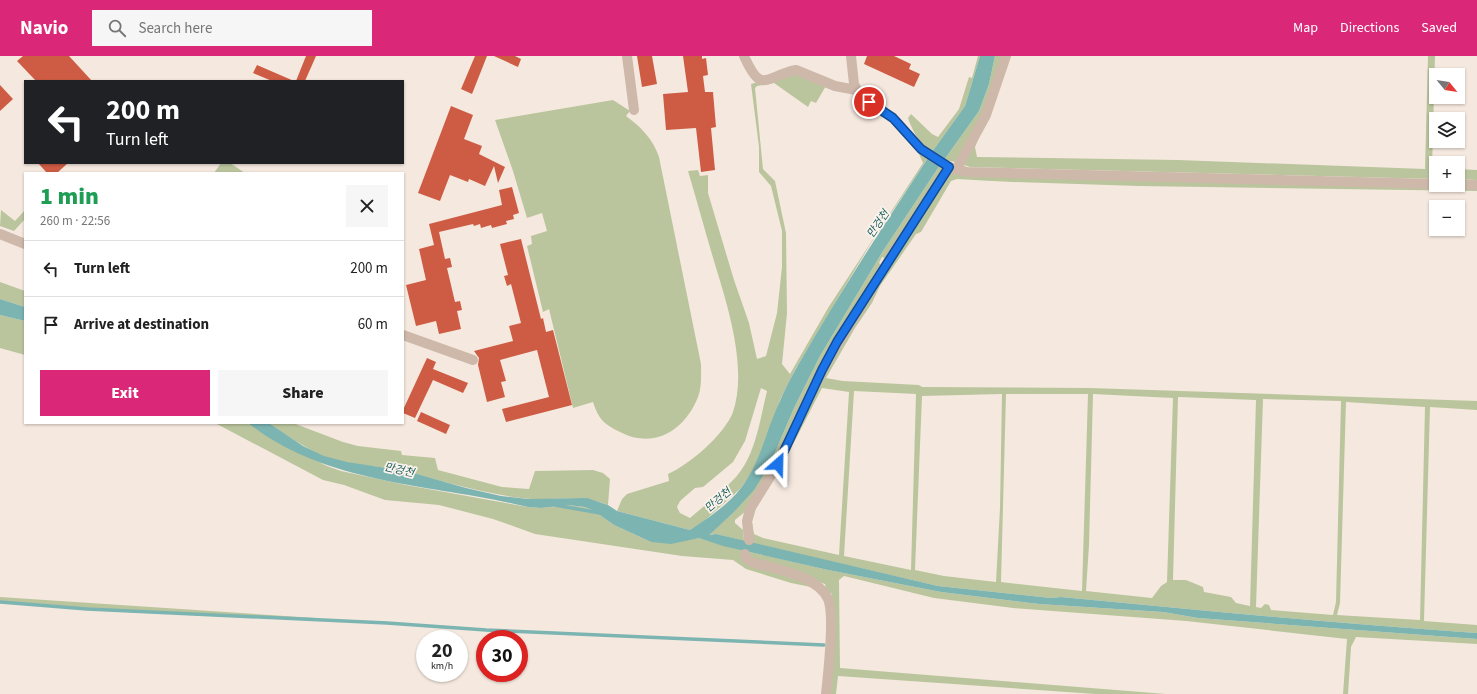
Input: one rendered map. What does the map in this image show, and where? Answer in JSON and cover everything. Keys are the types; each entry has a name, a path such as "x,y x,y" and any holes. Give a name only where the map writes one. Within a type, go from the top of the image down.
{"street":[{"path":"627,56 634,110"},
{"path":"744,56 752,73 759,80 765,81 796,70 835,86 856,90"},
{"path":"851,56 856,90 860,96 893,118 921,149 950,167 967,172 1429,184"},
{"path":"749,540 747,521 750,509 778,464 822,370 890,258 986,115 1006,56"},
{"path":"1465,184 1477,185"},
{"path":"0,234 24,244"},
{"path":"404,335 473,360"},
{"path":"745,554 751,562 788,572 800,577 822,590 828,599 830,641 826,694"}],"green space":[{"path":"978,56 980,56 965,106 932,152 923,145 917,137 908,118 911,114 932,134 938,137 959,109 969,77 972,78"},
{"path":"995,56 1004,56 985,114 955,162 944,160 979,111 989,84"},
{"path":"1428,56 1435,56 1435,68 1429,68 1429,104 1434,104 1434,112 1429,112 1429,148 1433,148 1432,156 1429,156 1429,179 970,167 964,165 986,120 975,147 977,157 1178,160 1425,169"},
{"path":"792,73 827,84 816,103 811,101 808,107 774,83 757,86 755,88 763,169 775,181 786,233 787,313 782,364 790,374 828,308 923,163 919,154 920,152 928,158 871,243 796,368 780,400 763,449 751,474 740,489 703,522 690,530 617,511 622,499 627,494 669,481 668,474 686,464 705,448 729,421 733,412 737,394 737,356 730,316 688,171 698,170 700,176 708,175 708,193 734,280 749,323 757,359 766,356 777,313 782,267 782,231 771,186 759,172 759,147 751,84","holes":["761,388 767,391 753,447 743,468 725,488 690,518 680,513 677,507 680,501 695,488 703,487 733,462 745,441"]},
{"path":"613,100 630,111 626,116 646,134 659,157 701,364 700,389 692,409 677,427 667,434 656,438 645,439 633,437 614,429 603,421 593,402 573,408 549,309 543,312 527,246 532,244 531,236 547,231 542,213 527,218 513,171 495,120"},
{"path":"220,164 232,164 244,172 215,172"},
{"path":"940,165 943,168 887,259 882,257 879,263 883,266 746,511 735,520 735,523 743,530 744,541 716,534 708,535 732,514 770,464 794,408 820,356 883,251"},
{"path":"1465,169 1477,170 1477,180 1465,179"},
{"path":"951,171 1429,184 1429,190 1138,186 957,179 951,181 921,232 916,234 880,286 872,303 855,328 826,378 843,381 919,385 922,387 1090,388 1477,401 1477,410 1430,407 1424,621 1477,625 1477,633 1321,621 1061,597 1051,598 938,586 751,543 750,518 838,346","holes":["822,388 849,392 839,555 763,538 754,534 752,522 757,505 783,464","854,391 916,394 911,570 844,556","1002,394 1000,508 996,582 944,576 915,570 922,396","1006,394 1088,394 1082,591 1001,582","1093,394 1173,398 1167,582 1161,586 1152,598 1086,591 1089,545","1178,397 1256,400 1250,606 1236,603 1231,597 1204,592 1203,587 1186,580 1173,580","1263,399 1341,401 1336,602 1333,615 1271,610 1269,605 1265,604 1261,608 1256,607","1346,402 1425,407 1420,620 1337,615 1340,603"]},
{"path":"1465,185 1477,185 1477,191 1465,191"},
{"path":"1,210 15,221 24,211 24,220 14,231 0,226"},
{"path":"0,282 24,291 24,307 0,299"},
{"path":"0,315 24,321 24,355 0,348"},
{"path":"217,424 250,424 277,442 327,466 341,471 406,485 528,507 541,508 568,505 585,507 594,511 614,525 651,542 699,538 743,550 744,558 787,573 816,588 791,583 746,569 733,560 682,556 535,534 493,519 439,505 385,500 344,485 323,480"},
{"path":"270,424 296,424 343,442 358,446 401,451 402,455 435,458 438,470 502,487 529,489 535,471 593,470 603,473 610,479 608,505 586,499 532,499 491,493 403,471 342,462 323,456 295,441"},
{"path":"750,552 828,570 941,592 1039,604 1163,612 1198,618 1477,639 1477,644 1356,637 1351,647 1348,694 1343,694 1347,639 1186,621 1013,608 934,598 844,576 839,580 840,668 1166,694 1095,694 838,676 836,694 827,694 830,596 832,594 829,592 827,593 825,584 753,560 748,554"},
{"path":"0,597 316,618 317,620 87,608 0,601"}],"water":[{"path":"980,56 995,56 989,84 979,111 944,160 932,152 965,106"},
{"path":"928,158 940,165 883,251 820,356 794,408 770,464 754,490 732,514 709,535 716,534 938,586 1051,598 1061,597 1321,621 1477,633 1477,639 1198,618 1163,612 1039,604 941,592 828,570 723,546 699,538 671,544 651,542 614,525 594,511 585,507 568,505 541,508 528,507 492,499 383,480 347,471 312,459 279,444 249,424 270,424 303,446 324,456 347,462 406,471 501,496 528,499 587,498 608,505 617,511 690,530 710,516 736,494 751,473 779,402 790,379 829,312"},
{"path":"0,299 24,307 24,321 0,315"}],"building":[{"path":"23,56 69,56 91,80 35,80 17,61"},
{"path":"306,56 316,56 305,80 296,80"},
{"path":"475,56 487,56 472,94 461,89"},
{"path":"494,56 515,56 521,59 518,67"},
{"path":"637,56 652,56 657,84 642,87"},
{"path":"683,56 702,56 702,59 706,58 708,75 703,76 705,92 713,92 716,127 711,128 715,170 701,172 696,128 666,130 663,94 688,92"},
{"path":"867,56 894,56 911,64 909,69 920,74 914,87 864,64"},
{"path":"257,65 292,80 270,80 253,73"},
{"path":"0,85 13,99 0,111"},
{"path":"451,106 473,115 464,139 482,146 479,154 505,167 498,183 494,166 485,186 469,179 468,182 450,175 440,201 418,193"},
{"path":"39,164 67,164 58,172 46,172"},
{"path":"512,187 519,213 513,215 514,219 506,221 507,224 492,228 491,225 481,228 480,224 474,226 473,224 439,232 445,259 450,258 452,267 447,268 455,302 460,301 462,310 457,311 461,329 439,334 436,321 416,326 406,285 426,280 419,249 434,245 429,224 502,205 499,190"},
{"path":"521,239 541,319 543,318 546,332 553,330 572,405 506,422 502,409 549,397 537,350 500,360 506,381 501,382 505,397 487,402 478,365 479,358 474,351 513,341 509,326 521,323 511,284 507,286 504,276 508,275 500,244"},
{"path":"427,358 436,362 433,369 468,383 463,393 433,380 415,418 404,413 404,408"},
{"path":"421,412 450,425 446,434 417,421"}],"waterway":[{"name":"만겅천","path":"555,505 600,513"},
{"path":"0,602 87,609 387,623 486,630 824,645"}],"route":[{"path":"778,464 797,421 837,342 949,167 921,149 893,118 869,102"}]}
